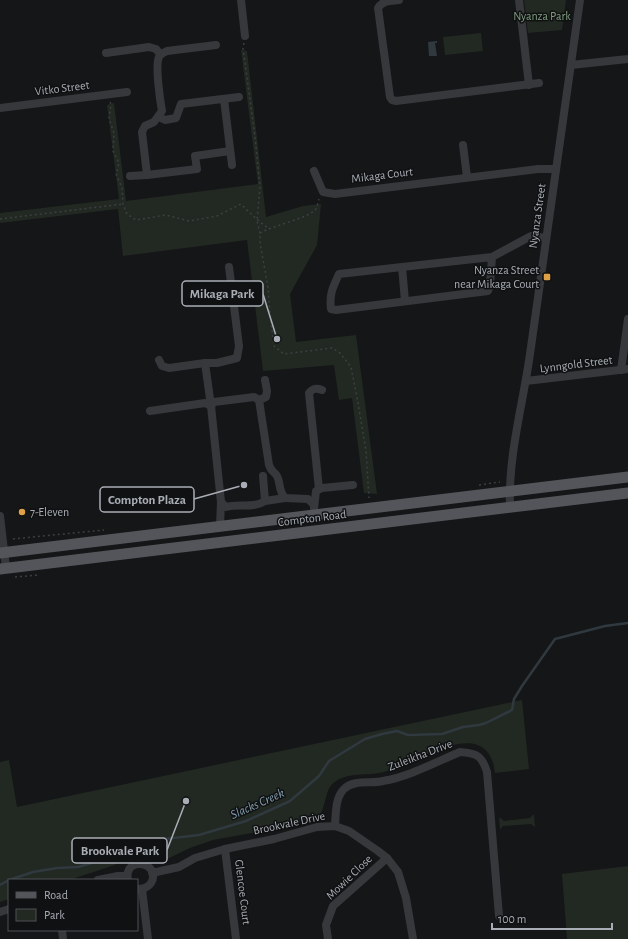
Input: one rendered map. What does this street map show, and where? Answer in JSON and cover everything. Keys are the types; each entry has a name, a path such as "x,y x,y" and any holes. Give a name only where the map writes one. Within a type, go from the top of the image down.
{"main road":[{"name":"Compton Road","path":"2,552 220,526 314,510 510,491 628,477"},
{"name":"Compton Road","path":"3,568 628,493"}],"street":[{"path":"241,0 245,36"},
{"path":"399,0 385,2 378,8 390,97 392,100 396,101 539,83"},
{"path":"519,0 529,85"},
{"name":"Nyanza Street","path":"510,507 512,460 526,381 580,0"},
{"path":"147,175 142,132 145,126 154,122 162,111 158,59 160,54 167,51 216,45"},
{"path":"106,53 148,47 156,50 160,54"},
{"path":"571,65 628,58"},
{"name":"Vitko Street","path":"0,108 127,92"},
{"path":"159,116 165,120 176,118 181,104 239,97"},
{"path":"224,99 232,165"},
{"path":"463,145 467,177"},
{"path":"130,176 197,169 195,156 230,151"},
{"name":"Mikaga Court","path":"323,192 335,194 467,177 538,169 556,169"},
{"path":"314,171 323,192"},
{"path":"492,257 490,285 488,291 336,310 330,309 329,298 339,274 492,257 531,236 546,238"},
{"path":"160,360 162,366 169,368 204,363 217,363 237,358 240,346 229,267"},
{"path":"402,267 405,301"},
{"path":"625,370 628,319"},
{"path":"204,363 211,406 221,502 220,526"},
{"name":"Lynngold Street","path":"526,381 625,370"},
{"path":"211,406 214,402 254,397 260,400 266,398 267,391 265,380"},
{"path":"319,489 309,392 318,389 322,390"},
{"path":"260,400 269,465 271,471 277,476 280,493 285,498"},
{"path":"150,411 205,403 211,406"},
{"path":"263,476 265,501"},
{"path":"314,510 316,491 319,489 353,485"},
{"path":"221,502 226,507 233,505 252,506 261,504 265,501 285,498 308,499 314,510"},
{"path":"0,516 3,568"},
{"name":"Zuleikha Drive","path":"335,826 338,798 345,788 356,782 394,780 460,752 470,753 479,757 485,764 487,772 499,916"},
{"name":"Brookvale Drive","path":"152,874 179,867 195,858 225,849 274,839 317,827 335,826 349,831 387,858 398,872 406,898 413,939"},
{"name":"Glencoe Court","path":"225,849 236,939"},
{"name":"Mowie Close","path":"328,939 326,925 333,906 387,858"},
{"path":"103,879 118,876 127,878 130,868 136,864 148,866 152,874 152,882 149,885 139,889 148,939"}],"path":[{"path":"245,36 243,48 260,187 257,221 268,287 274,346 284,354 332,348 340,353 351,367 366,451 370,498"},
{"path":"106,95 111,104 109,119 114,133 113,151 119,163 116,174 122,188 123,204 127,214 136,220 166,215 189,221 217,216 241,204 257,221 268,228"},
{"path":"260,233 268,228 293,221 315,210 318,200 323,192"},
{"path":"0,219 123,204"}],"green space":[{"name":"Nyanza Park","path":"524,0 566,0 562,30 528,33"},
{"path":"481,33 483,51 445,55 443,37"},
{"path":"241,50 247,51 266,217 303,206 321,204 317,245 290,294 296,342 356,335 377,494 364,493 352,398 339,400 334,365 263,371 247,240 123,256 118,209 0,223 0,213 119,199 107,105 114,103 126,201 258,184"},
{"path":"522,700 529,769 495,773 490,755 480,746 466,743 450,746 381,773 348,776 336,781 329,788 322,812 319,816 268,830 213,840 190,848 165,860 156,861 144,855 134,856 112,866 72,879 8,879 8,899 0,902 0,762 9,760 17,807"},
{"path":"534,814 535,827 531,824 503,826 500,830 499,817 504,821 530,818"},
{"path":"628,866 628,939 567,939 562,874"}],"shaded area":[{"path":"437,41 437,43 435,43 437,56 429,56 428,42"}],"waterway":[{"name":"Slacks Creek","path":"12,879 33,872 57,868 78,867 105,859 148,841 199,835 246,821 290,801 319,776 329,761 365,739 397,731 408,735 442,734 463,727 486,723 512,710 514,699 555,639 605,626 628,623"},
{"name":"Slacks Creek","path":"0,885 8,881"}],"place":[{"name":"Nyanza Street near Mikaga Court","path":"547,277"},
{"name":"Mikaga Park","path":"277,339"},
{"name":"Compton Plaza","path":"244,485"},
{"name":"7-Eleven","path":"22,512"},
{"name":"Brookvale Park","path":"186,801"}]}
